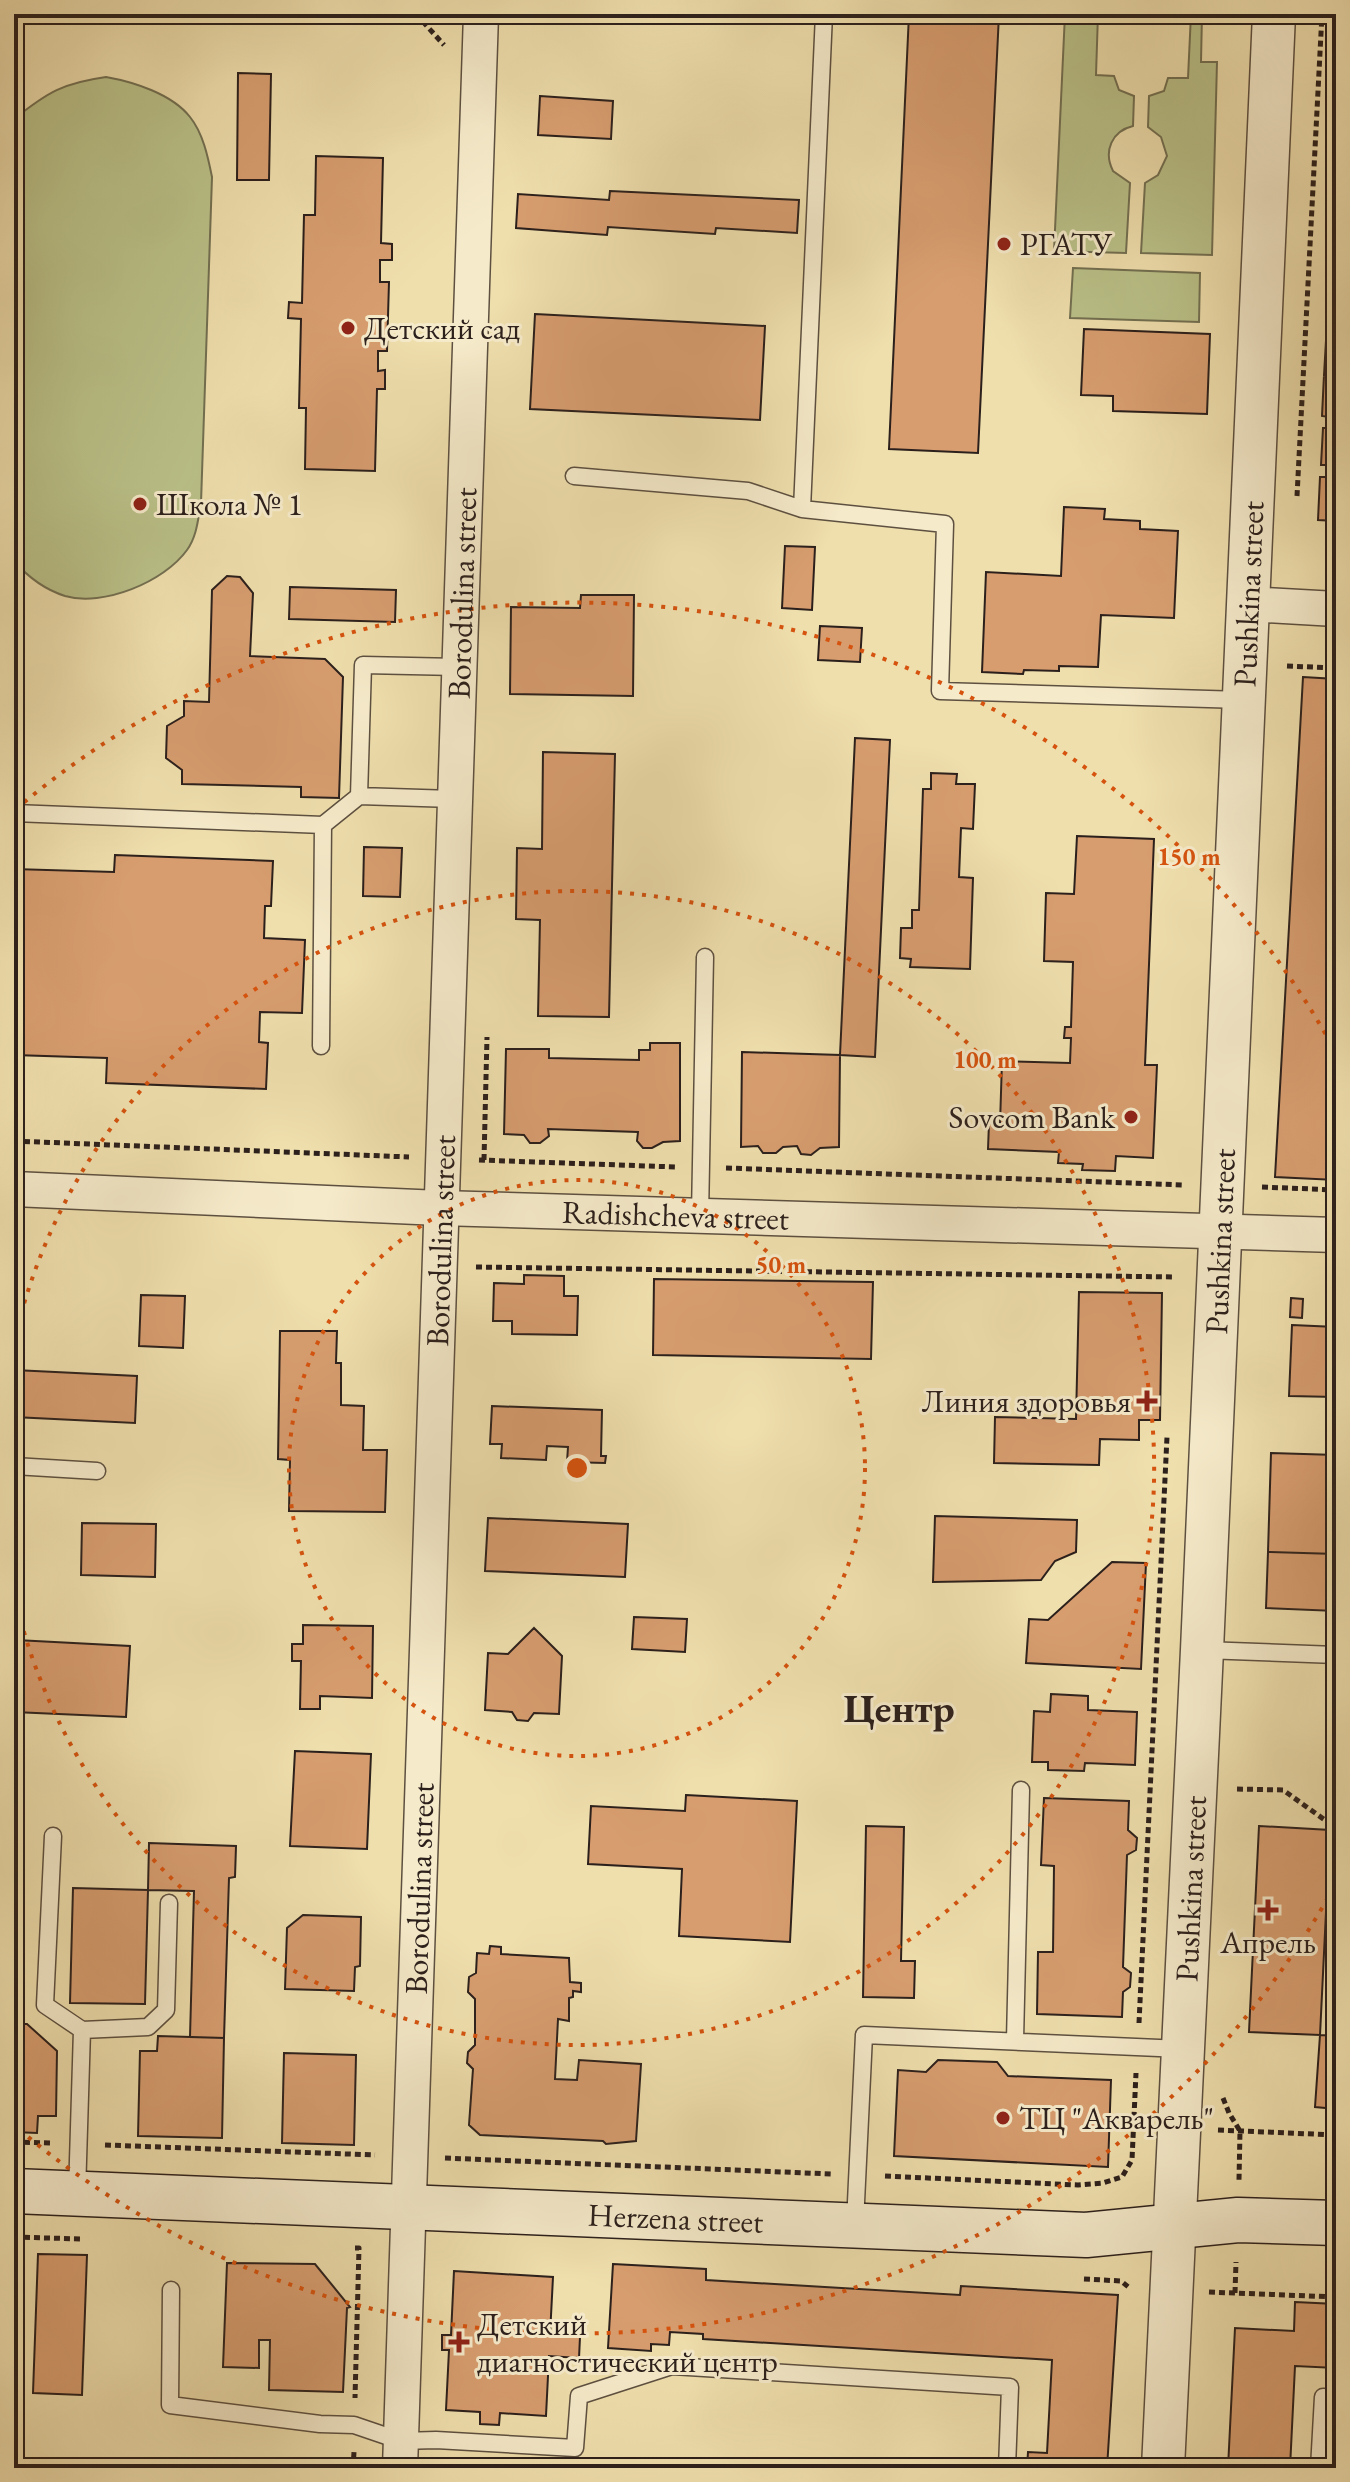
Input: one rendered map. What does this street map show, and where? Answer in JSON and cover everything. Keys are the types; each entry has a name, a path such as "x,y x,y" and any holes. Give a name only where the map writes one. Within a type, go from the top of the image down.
{"main road":[{"name":"Herzena street","path":"14,2191 1086,2235 1238,2220 1336,2223"}],"street":[{"name":"Borodulina street","path":"400,2455 481,14"},
{"name":"Pushkina street","path":"1163,2468 1274,14"},
{"path":"1247,604 1336,609"},
{"name":"Radishcheva street","path":"14,1189 440,1208 1336,1235"}],"lane":[{"path":"802,509 824,14"},
{"path":"574,476 748,491 802,509 945,524 940,691 1243,700"},
{"path":"359,796 363,665 458,667"},
{"path":"14,813 323,825 359,796 453,799"},
{"path":"321,1046 323,825"},
{"path":"700,1215 705,957"},
{"path":"14,1466 97,1471"},
{"path":"1202,1650 1336,1655"},
{"path":"1015,2040 1021,1790"},
{"path":"53,1836 45,2005 82,2030 148,2027 166,2010 169,1903"},
{"path":"77,2193 82,2030"},
{"path":"855,2225 864,2035 1182,2049"},
{"path":"171,2290 170,2405 320,2424 354,2425 400,2455 436,2440 575,2448 579,2396 672,2366 1010,2387 1007,2468"},
{"path":"1319,2468 1323,2397 1336,2398"}],"path":[{"path":"1287,666 1336,668"},
{"path":"1174,1292 1181,1169"},
{"path":"1263,1232 1264,1188"},
{"path":"439,1267 1175,1277"},
{"path":"14,2142 1078,2185 1103,2183 1122,2177 1132,2160 1167,1434"},
{"path":"1237,1804 1238,1774"},
{"path":"1237,1789 1283,1790 1336,1828"},
{"path":"1224,2083 1223,2099 1240,2131 1235,2293"},
{"path":"1134,2126 1336,2135"},
{"path":"353,2468 359,2248"},
{"path":"1217,2292 1336,2297"}],"green space":[{"path":"1065,14 1098,14 1096,75 1114,76 1119,90 1134,96 1133,126 1120,132 1109,149 1113,171 1130,183 1126,253 1054,251"},
{"path":"1191,14 1202,14 1201,62 1217,62 1212,255 1141,253 1145,183 1158,175 1167,156 1161,137 1148,127 1149,96 1164,91 1168,78 1188,78"},
{"path":"106,77 152,90 182,109 198,130 209,161 212,177 201,503 190,545 177,562 132,589 97,598 80,598 65,596 43,586 14,561 14,119 57,90"},
{"path":"1073,268 1200,273 1199,322 1070,318"}],"building":[{"path":"909,14 999,14 978,453 889,449"},
{"path":"238,73 271,74 269,180 237,180"},
{"path":"540,96 613,101 611,139 538,135"},
{"path":"316,156 383,158 381,243 392,244 392,260 380,260 380,282 389,282 387,351 378,351 378,371 385,370 385,389 377,389 375,471 305,469 306,408 299,408 301,319 288,318 289,302 302,303 304,215 315,215"},
{"path":"610,191 799,200 797,233 716,228 715,234 608,227 607,235 516,228 518,194 609,200"},
{"path":"1336,202 1336,376 1324,375"},
{"path":"535,314 765,326 760,420 530,409"},
{"path":"1084,329 1210,334 1207,414 1113,411 1113,396 1081,395"},
{"path":"1324,375 1336,376 1336,521 1318,520 1320,477 1326,477 1327,465 1321,465 1323,428 1329,428 1329,417 1322,416"},
{"path":"1064,507 1105,509 1104,519 1140,521 1140,529 1178,531 1174,618 1101,615 1098,667 1059,666 1059,671 1024,670 1023,674 982,672 986,572 1061,576"},
{"path":"785,546 815,547 812,610 782,608"},
{"path":"227,576 240,577 253,593 250,656 325,659 343,677 339,798 301,797 301,787 182,784 182,770 166,758 167,726 184,716 184,701 209,702 212,590"},
{"path":"290,587 396,590 395,622 289,619"},
{"path":"581,595 634,595 633,696 510,694 511,607 580,608"},
{"path":"820,626 862,628 860,662 818,660"},
{"path":"1303,677 1336,679 1336,1180 1275,1177"},
{"path":"855,738 890,740 875,1057 840,1055"},
{"path":"543,752 615,754 609,1017 538,1016 540,920 516,919 517,848 542,849"},
{"path":"931,773 957,774 956,784 975,784 973,829 961,828 959,877 973,878 970,969 910,967 911,959 900,958 901,928 912,928 912,910 919,910 923,789 931,789"},
{"path":"1077,836 1154,839 1145,1065 1157,1065 1153,1158 1116,1156 1115,1171 1082,1170 1083,1164 1058,1163 1059,1152 988,1149 989,1123 1000,1124 1002,1061 1070,1063 1071,1038 1064,1038 1065,1027 1071,1027 1073,962 1044,961 1046,893 1074,894"},
{"path":"364,847 402,848 400,897 363,896"},
{"path":"115,855 273,861 271,906 265,906 264,938 305,940 302,1013 260,1012 259,1042 268,1043 266,1089 106,1083 107,1058 14,1055 14,869 114,872"},
{"path":"650,1043 680,1043 680,1141 643,1148 637,1141 638,1132 548,1129 549,1136 540,1143 530,1143 524,1135 504,1134 506,1049 549,1049 549,1058 639,1060 639,1050 650,1050"},
{"path":"742,1052 840,1055 839,1147 820,1148 811,1155 801,1154 797,1146 783,1147 776,1153 763,1153 758,1146 741,1147"},
{"path":"524,1275 564,1276 564,1296 578,1296 577,1335 512,1334 512,1321 493,1321 494,1283 524,1284"},
{"path":"654,1279 873,1282 871,1359 653,1355"},
{"path":"1079,1292 1162,1293 1160,1420 1139,1420 1139,1440 1100,1439 1099,1465 994,1463 995,1417 1076,1419"},
{"path":"141,1295 185,1296 183,1348 139,1346"},
{"path":"1291,1298 1303,1299 1302,1318 1290,1317"},
{"path":"1292,1325 1336,1327 1336,1397 1289,1396"},
{"path":"280,1331 337,1331 336,1363 341,1363 341,1405 364,1406 363,1450 387,1450 385,1512 289,1511 290,1460 278,1459"},
{"path":"14,1370 137,1376 135,1423 14,1417"},
{"path":"492,1406 602,1410 601,1456 606,1456 605,1463 567,1462 568,1447 547,1446 546,1460 501,1458 502,1444 490,1444"},
{"path":"1271,1453 1336,1455 1336,1554 1268,1552"},
{"path":"935,1516 1077,1520 1076,1552 1055,1561 1041,1580 933,1582"},
{"path":"488,1518 628,1524 625,1577 485,1571"},
{"path":"82,1523 156,1524 155,1577 81,1575"},
{"path":"1268,1552 1336,1554 1336,1611 1266,1608"},
{"path":"1112,1562 1146,1563 1141,1669 1026,1663 1029,1619 1048,1620"},
{"path":"634,1617 687,1619 685,1652 632,1649"},
{"path":"303,1625 373,1626 372,1698 320,1696 320,1709 300,1709 301,1661 292,1661 292,1644 303,1644"},
{"path":"534,1628 562,1656 559,1714 534,1713 528,1721 517,1720 512,1712 485,1710 488,1653 508,1654"},
{"path":"16,1640 130,1646 126,1717 14,1712"},
{"path":"1051,1694 1088,1696 1088,1710 1137,1712 1135,1765 1085,1763 1084,1771 1048,1770 1048,1762 1032,1762 1034,1711 1050,1712"},
{"path":"295,1751 371,1754 367,1849 290,1846"},
{"path":"686,1795 797,1801 790,1942 679,1936 682,1869 588,1864 591,1806 685,1811"},
{"path":"1044,1798 1129,1801 1128,1830 1137,1838 1136,1850 1127,1855 1123,1967 1131,1973 1130,1987 1123,1992 1122,2017 1037,2014 1038,1952 1053,1952 1054,1866 1041,1865"},
{"path":"866,1826 904,1827 901,1961 915,1961 914,1998 863,1997"},
{"path":"1259,1826 1330,1830 1320,2035 1249,2032"},
{"path":"149,1843 236,1846 235,1877 229,1878 224,2038 190,2037 194,1891 148,1890"},
{"path":"73,1888 148,1890 145,2004 70,2003"},
{"path":"303,1915 361,1917 360,1966 355,1967 354,1991 285,1989 287,1928"},
{"path":"490,1946 501,1947 501,1954 569,1958 570,1982 581,1983 581,1992 573,1991 573,1997 569,1998 569,2021 558,2019 555,2079 577,2080 579,2060 641,2064 636,2141 606,2144 603,2141 480,2135 469,2125 473,2069 467,2063 468,2052 475,2045 475,1999 468,1992 469,1977 476,1973 477,1953 489,1954"},
{"path":"14,2024 27,2024 57,2051 56,2116 38,2116 37,2133 14,2132"},
{"path":"1320,2035 1336,2036 1336,2109 1315,2107"},
{"path":"158,2036 224,2038 222,2138 138,2136 140,2051 157,2051"},
{"path":"284,2053 356,2055 354,2145 282,2143"},
{"name":"ТЦ \"Акварель\"","path":"938,2060 997,2062 1008,2076 1111,2080 1108,2167 894,2156 898,2070 926,2072"},
{"path":"38,2254 87,2255 82,2395 33,2393"},
{"path":"227,2263 315,2264 350,2307 347,2308 343,2392 269,2390 270,2340 259,2340 259,2368 223,2367"},
{"path":"613,2264 706,2269 706,2280 960,2295 961,2286 1118,2295 1107,2468 1027,2468 1028,2452 1047,2453 1052,2360 703,2339 703,2334 670,2332 669,2345 651,2344 651,2351 608,2348"},
{"path":"454,2271 553,2277 550,2335 580,2337 579,2358 549,2356 546,2416 500,2413 499,2425 480,2424 480,2412 446,2410 449,2350 442,2350 442,2335 451,2335"},
{"path":"1295,2302 1336,2304 1336,2368 1295,2366 1290,2468 1228,2468 1235,2328 1294,2331"},
{"path":"459,2460 504,2462 504,2468 459,2468"}],"place":[{"name":"РГАТУ","path":"1004,244"},
{"name":"Детский сад","path":"348,328"},
{"name":"Школа № 1","path":"140,504"},
{"name":"Sovcom Bank","path":"1131,1117"},
{"name":"Линия здоровья","path":"1147,1401"},
{"name":"Апрель","path":"1268,1910"},
{"name":"ТЦ \"Акварель\"","path":"1003,2118"},
{"name":"Детский диагностический центр","path":"459,2342"}],"district":[{"name":"Центр","path":"899,1708"}]}
